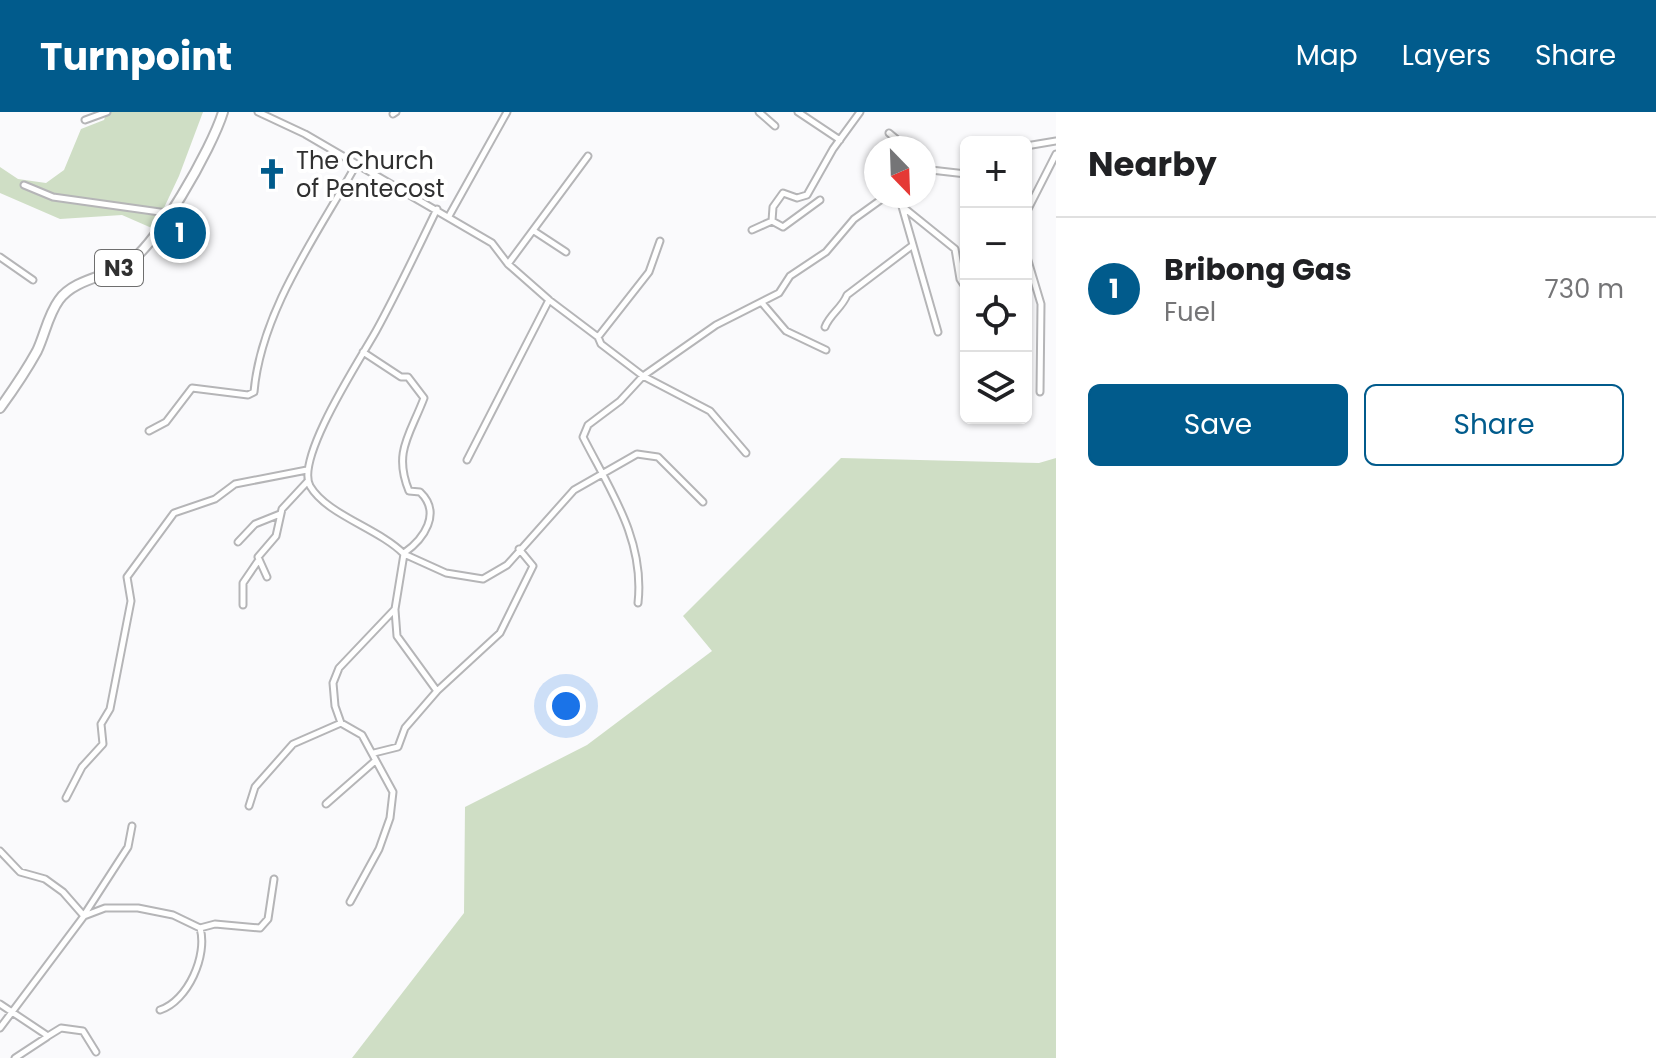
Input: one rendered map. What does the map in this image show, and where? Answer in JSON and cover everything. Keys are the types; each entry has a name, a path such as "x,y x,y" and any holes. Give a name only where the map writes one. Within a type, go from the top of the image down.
{"main road":[{"name":"N3","path":"0,408 37,349 61,297 138,256 156,235 167,213 183,195 223,112"}],"street":[{"path":"85,120 107,112"},
{"path":"258,112 305,134 492,243 508,264 598,337 601,344 643,376 710,411 746,453"},
{"path":"449,216 507,112"},
{"path":"759,112 775,126"},
{"path":"798,112 840,140"},
{"path":"772,221 778,197 783,193 797,198 807,195 860,112"},
{"path":"889,133 893,136"},
{"path":"1032,145 1056,141"},
{"path":"1029,208 1056,154"},
{"path":"508,264 588,156"},
{"path":"149,431 166,422 192,388 248,395 254,392 256,362 284,296 356,165"},
{"path":"936,171 960,173"},
{"path":"24,185 53,197 167,213"},
{"path":"772,221 783,227 820,200"},
{"path":"638,603 641,577 634,542 609,481 583,437 588,425 629,394 643,376 716,325 763,304 779,293 790,276 836,242 854,219 869,208"},
{"path":"902,208 938,332"},
{"path":"903,208 955,249 961,280"},
{"path":"437,209 327,420 308,469 308,481 320,499 385,536 404,554 446,573 477,580 507,565 558,504 601,472 646,453 658,457 703,502"},
{"path":"752,230 772,221"},
{"path":"534,231 566,252"},
{"path":"598,337 649,272 660,241"},
{"path":"825,327 828,319 844,306 847,295 913,245"},
{"path":"0,257 33,280"},
{"path":"1032,274 1041,304 1040,392"},
{"path":"467,460 549,300"},
{"path":"763,304 786,331 826,350"},
{"path":"363,352 401,377 408,377 424,398 407,438 399,468 409,491 420,492 429,501 430,516 424,535 404,554 395,609 397,636 437,691"},
{"path":"66,798 82,767 103,744 101,724 110,709 131,601 127,577 162,526 174,513 215,499 235,484 308,469"},
{"path":"238,542 255,524 280,514 308,481"},
{"path":"243,605 243,583 260,553 276,536 280,514"},
{"path":"374,753 398,747 405,728 437,691 500,633 533,566 519,549"},
{"path":"258,561 267,577"},
{"path":"350,902 379,849 390,818 393,792 362,735 341,723 333,692 335,675 395,609"},
{"path":"249,806 255,787 293,744 341,723"},
{"path":"326,804 375,761"},
{"path":"0,1028 84,916 128,847 132,826"},
{"path":"0,851 20,872 45,879 63,892 84,916"},
{"path":"84,916 105,908 138,908 173,915 200,928 215,924 260,928 265,925 274,879"},
{"path":"160,1010 177,1001 196,968 204,941 200,928"},
{"path":"0,1004 48,1036"},
{"path":"15,1058 61,1028 83,1031 96,1052"}],"green space":[{"path":"107,112 203,112 179,176 154,229 122,215 60,219 0,193 0,167 18,179 46,183 64,170 81,129 104,120"},
{"path":"841,458 1039,463 1056,458 1056,1058 352,1058 464,913 465,807 587,745 712,651 683,616"}],"place":[{"name":"The Church of Pentecost","path":"272,174"},
{"name":"Bribong Gas","path":"180,233"}]}
